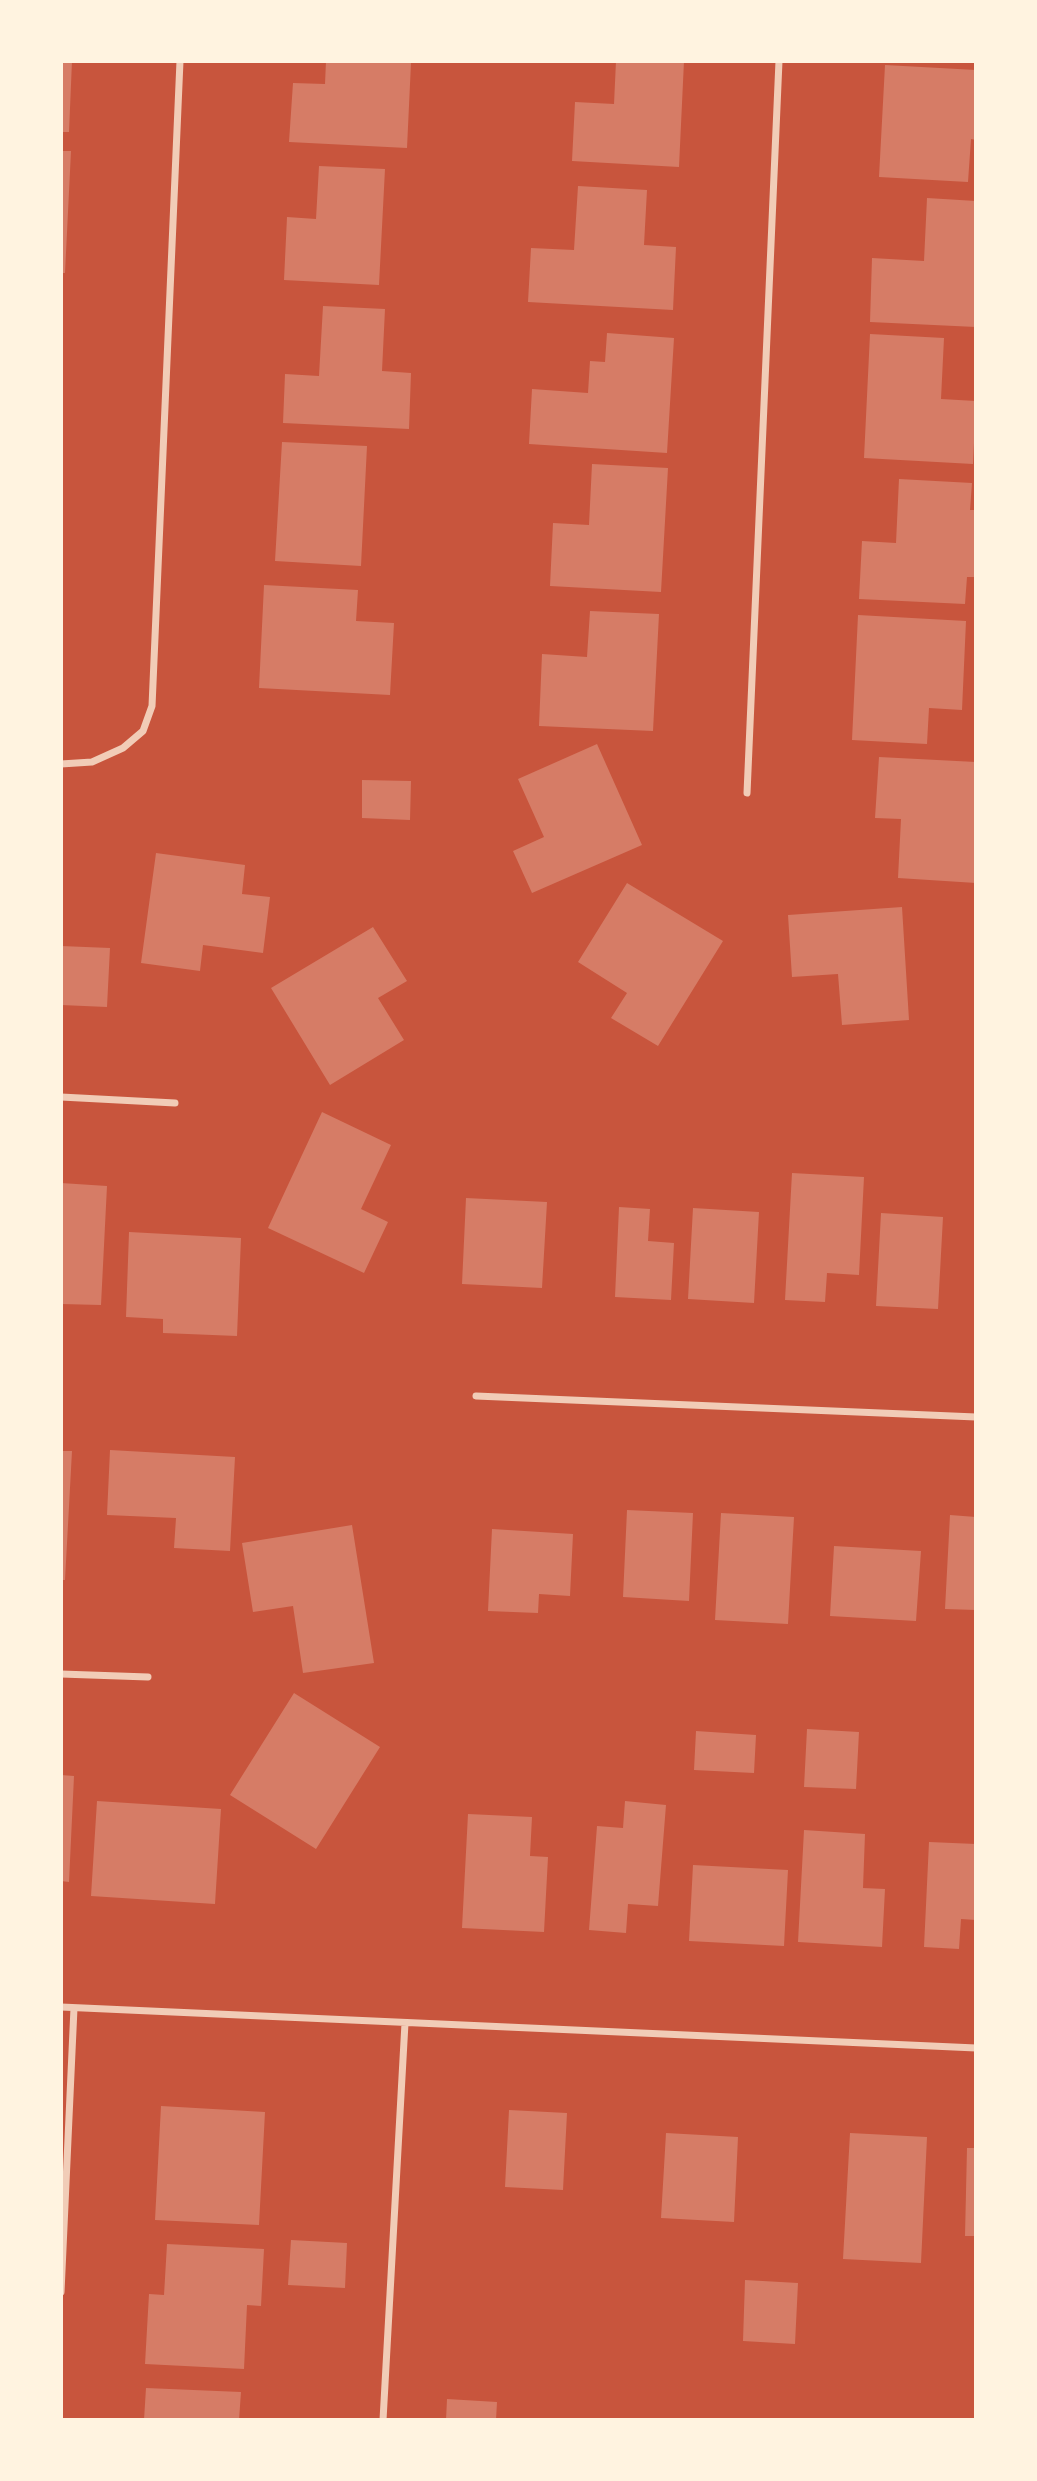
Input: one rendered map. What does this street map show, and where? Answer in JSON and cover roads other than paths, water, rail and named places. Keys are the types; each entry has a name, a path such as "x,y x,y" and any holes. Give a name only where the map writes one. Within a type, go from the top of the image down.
{"street":[{"path":"61,764 92,762 123,748 143,731 152,706 180,61"},
{"path":"747,793 779,61"},
{"path":"61,1097 175,1103"},
{"path":"476,1396 976,1417"},
{"path":"61,1674 148,1677"},
{"path":"61,2007 976,2048"},
{"path":"61,2292 74,2008"},
{"path":"383,2420 405,2023"}]}
